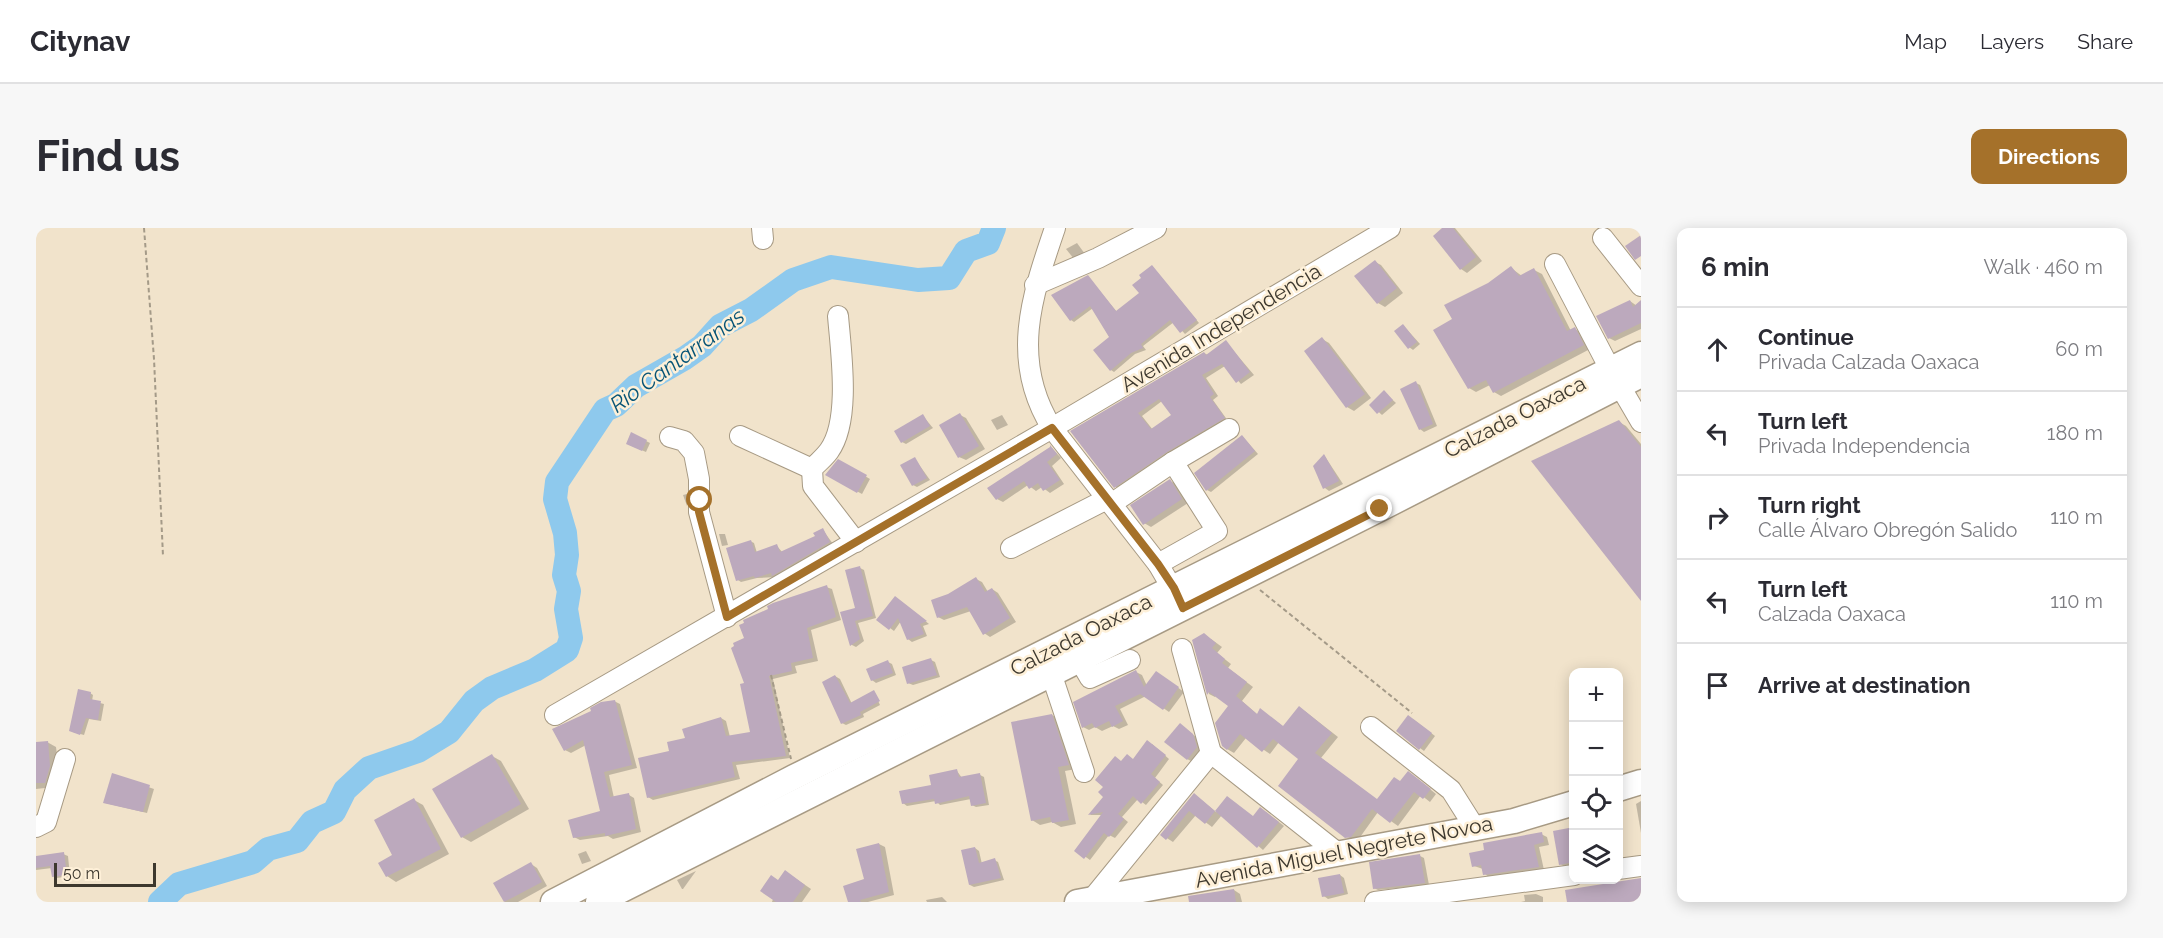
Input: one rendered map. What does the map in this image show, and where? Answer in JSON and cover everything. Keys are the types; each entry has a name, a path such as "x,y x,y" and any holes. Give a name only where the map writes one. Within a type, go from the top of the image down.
{"main road":[{"name":"Calzada Oaxaca","path":"553,902 794,777 1035,673 1079,659 1106,659 1178,598 1244,578 1640,363"},
{"name":"Calzada Oaxaca","path":"598,902 1178,598 1614,377"},
{"path":"1623,787 1641,782"},
{"name":"Avenida Miguel Negrete Novoa","path":"1085,901 1514,821 1569,804"}],"street":[{"path":"1055,228 1035,285 1028,345 1029,377 1038,406 1052,428 1158,564 1178,598"},
{"path":"1035,285 1098,258 1156,228"},
{"name":"Avenida Independencia","path":"555,715 1052,428 1390,228"},
{"path":"1603,238 1641,286"},
{"path":"1554,264 1614,377 1641,422"},
{"path":"838,316 841,366 839,420 830,450 812,469 813,486 856,542"},
{"path":"1011,548 1109,501 1229,429"},
{"path":"740,436 812,469"},
{"path":"670,437 684,441 694,453 699,479 699,512 727,617"},
{"path":"1158,564 1217,531 1173,462"},
{"path":"1182,649 1211,753 1339,854"},
{"path":"1106,659 1130,660"},
{"path":"1035,673 1084,772"},
{"path":"1371,727 1451,790 1475,828"},
{"path":"1085,901 1211,753"},
{"path":"36,827 46,822 64,759"},
{"path":"1623,868 1641,866"},
{"path":"1376,902 1569,876"}],"path":[{"path":"144,228 154,359 163,556"},
{"path":"1244,578 1412,713"},
{"path":"771,675 790,756"}],"building":[{"path":"1442,228 1453,228 1476,257 1460,270 1433,236"},
{"path":"1641,235 1641,256 1635,260 1625,246"},
{"path":"1375,260 1397,288 1377,304 1354,276"},
{"path":"1152,265 1197,320 1180,333 1170,320 1141,344 1143,348 1131,353 1110,371 1093,350 1109,337 1090,306 1070,321 1051,295 1088,275 1116,311 1139,293 1132,285 1141,278 1139,275"},
{"path":"1511,266 1519,276 1534,268 1567,331 1575,327 1584,345 1493,393 1486,380 1468,389 1433,330 1452,319 1444,305 1488,283"},
{"path":"1630,300 1633,307 1641,300 1641,323 1608,339 1596,316"},
{"path":"1403,324 1417,342 1408,349 1394,331"},
{"path":"1322,337 1365,394 1346,408 1304,351"},
{"path":"1226,340 1250,372 1236,383 1222,364 1202,375 1214,394 1210,397 1225,418 1167,452 1114,488 1070,431 1204,352 1206,355","holes":["1159,399 1171,415 1151,429 1138,413"]},
{"path":"1416,381 1433,424 1419,430 1400,389"},
{"path":"1384,390 1393,400 1377,414 1369,405"},
{"path":"960,413 979,446 958,458 939,425"},
{"path":"923,414 930,426 901,443 894,431"},
{"path":"1619,420 1641,447 1641,601 1531,461"},
{"path":"631,432 647,440 642,451 626,444"},
{"path":"1242,435 1255,451 1206,491 1194,473"},
{"path":"1050,445 1057,454 1047,462 1060,480 1043,491 1038,483 1029,489 1024,481 996,500 987,488"},
{"path":"1324,454 1339,481 1323,489 1313,466"},
{"path":"915,457 927,478 912,486 900,465"},
{"path":"838,459 867,475 857,493 825,475"},
{"path":"1170,479 1182,499 1143,525 1130,505"},
{"path":"823,528 830,542 772,576 771,573 736,581 726,548 751,540 755,552 777,544 780,552 815,536 813,533"},
{"path":"860,566 873,616 855,621 860,639 850,646 840,612 855,608 845,570"},
{"path":"976,577 985,592 992,588 1010,618 983,635 967,607 937,618 931,600 948,594"},
{"path":"827,585 836,617 807,628 813,658 791,663 792,671 769,676 786,756 732,762 735,777 647,798 638,758 669,751 667,742 685,738 682,729 721,717 726,736 750,732 740,684 744,683 731,648 734,646 733,643 744,638 739,625 744,623 743,620 768,609 767,606 773,603"},
{"path":"895,596 927,621 920,624 924,634 907,640 898,618 889,630 876,620"},
{"path":"1204,633 1216,643 1212,648 1225,659 1222,663 1247,682 1236,696 1257,714 1260,708 1283,726 1299,706 1332,733 1315,753 1377,799 1394,777 1400,781 1408,771 1431,789 1423,799 1414,792 1390,823 1372,809 1351,837 1345,838 1278,786 1298,759 1273,739 1262,752 1240,734 1227,750 1222,746 1215,723 1228,706 1209,692 1207,695 1192,640"},
{"path":"931,658 937,675 907,684 902,667"},
{"path":"888,660 893,673 871,681 866,669"},
{"path":"1136,670 1144,687 1156,671 1179,687 1163,710 1140,694 1115,706 1123,721 1112,727 1109,721 1095,728 1092,723 1082,728 1073,702"},
{"path":"835,675 850,703 874,690 880,701 860,712 861,715 841,724 822,682"},
{"path":"78,689 91,692 90,699 101,701 98,720 86,718 80,735 69,731"},
{"path":"615,700 632,765 604,772 610,797 629,793 636,829 605,836 605,833 573,838 568,820 600,811 583,740 564,751 552,729 591,711 590,708 601,702"},
{"path":"1052,714 1069,765 1058,767 1069,820 1052,823 1050,817 1031,821 1011,722"},
{"path":"1408,715 1432,733 1419,750 1396,731"},
{"path":"1180,723 1193,734 1197,747 1187,760 1164,742"},
{"path":"1147,740 1166,755 1151,774 1160,782 1141,804 1133,796 1118,814 1124,819 1109,837 1104,833 1084,859 1074,851 1103,812 1088,815 1103,797 1098,792 1103,787 1095,780 1115,756 1121,761 1127,754 1133,759"},
{"path":"48,741 50,766 45,783 36,783 36,742"},
{"path":"492,754 521,804 461,838 432,789"},
{"path":"957,769 959,777 980,773 986,803 971,806 969,796 935,804 934,799 902,804 899,791 931,785 929,775"},
{"path":"112,773 150,785 143,812 103,803"},
{"path":"1194,793 1215,811 1205,824 1189,811 1166,840 1160,835"},
{"path":"1227,796 1253,816 1260,807 1279,822 1257,848 1215,811"},
{"path":"414,798 441,849 386,877 378,863 392,855 374,820"},
{"path":"1569,828 1569,863 1559,865 1553,831"},
{"path":"1542,832 1544,842 1534,845 1539,867 1483,875 1481,865 1472,867 1469,853 1484,850 1483,843"},
{"path":"879,843 889,892 860,900 861,902 848,902 843,886 864,879 856,849"},
{"path":"975,847 979,863 995,858 1001,878 969,885 961,850"},
{"path":"64,852 67,875 52,877 50,866 36,868 36,856"},
{"path":"1420,854 1425,883 1373,889 1369,862"},
{"path":"531,862 542,882 504,902 493,883"},
{"path":"785,870 805,885 793,902 776,902 760,891 771,875 778,880"},
{"path":"1340,874 1344,893 1322,897 1318,878"},
{"path":"1641,878 1641,902 1567,902 1565,890 1603,884 1623,884 1623,881"},
{"path":"1234,889 1236,902 1189,902 1188,896"}],"waterway":[{"name":"Rio Cantarranas","path":"160,902 179,884 253,862 268,849 297,841 312,822 334,812 345,790 369,768 418,751 449,732 474,701 492,688 535,670 567,650 571,638 566,609 569,591 564,575 567,555 565,533 555,499 557,482 605,410 616,405 636,386 702,346 720,326 751,310 793,280 831,267 918,280 949,278 966,251 988,243 994,228"}],"route":[{"path":"700,500 699,512 727,617 1052,428 1158,564 1174,588 1183,608 1380,509"}]}
